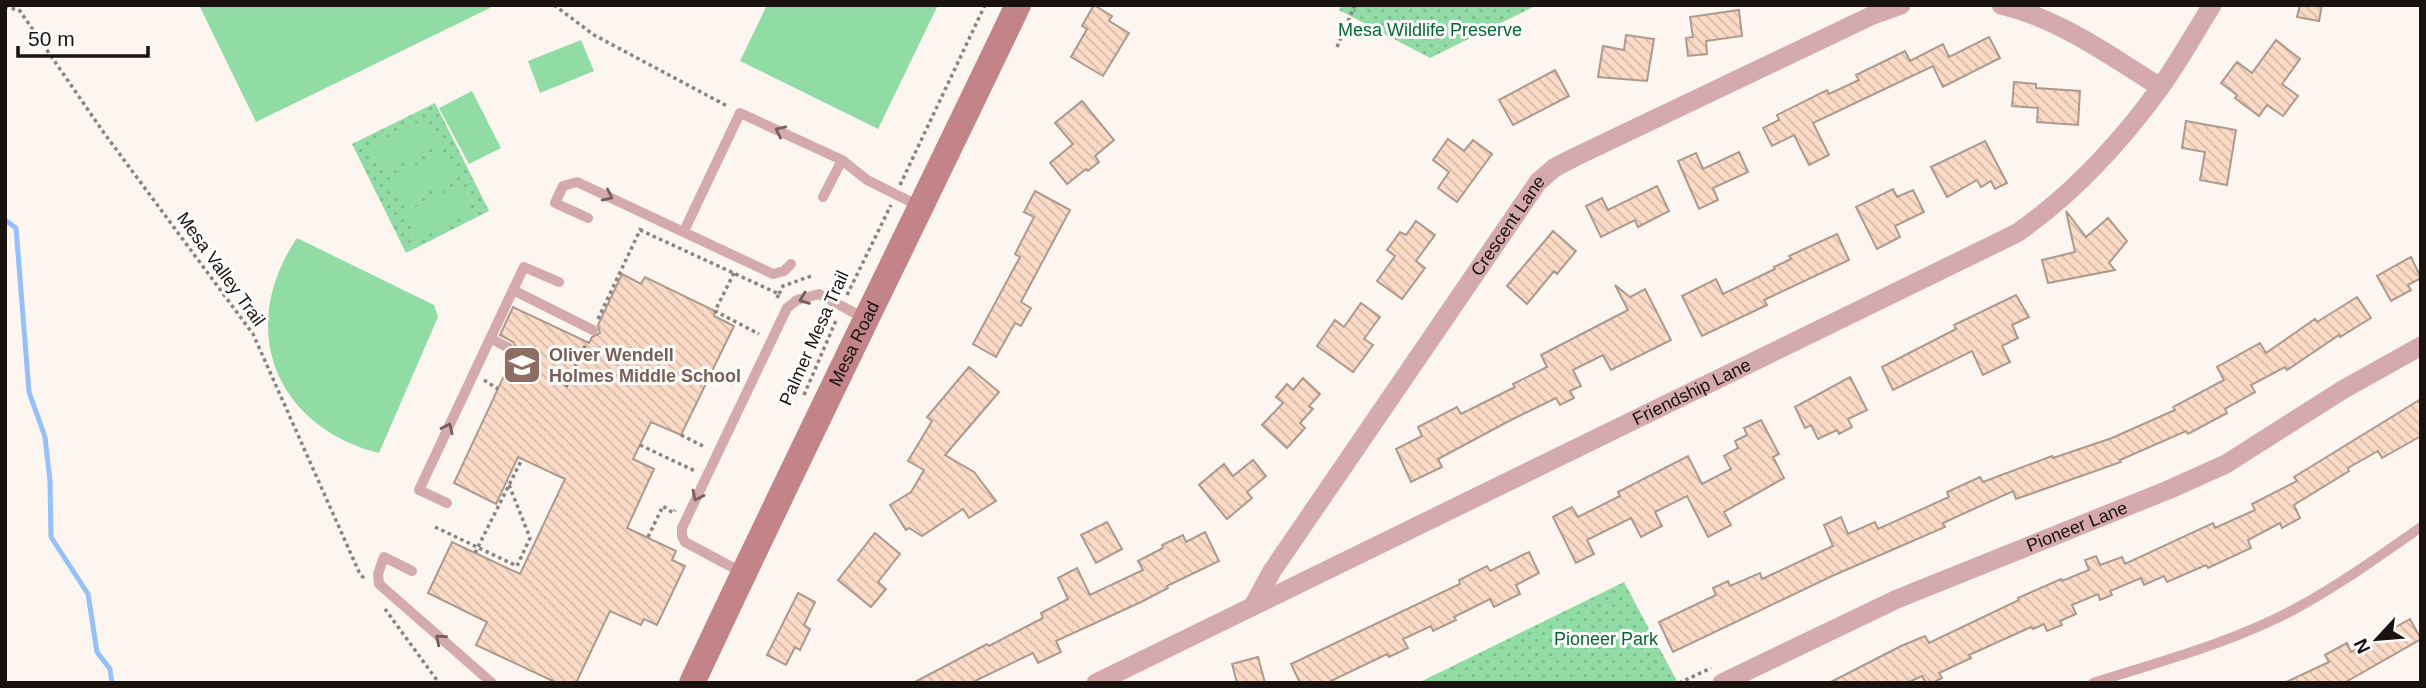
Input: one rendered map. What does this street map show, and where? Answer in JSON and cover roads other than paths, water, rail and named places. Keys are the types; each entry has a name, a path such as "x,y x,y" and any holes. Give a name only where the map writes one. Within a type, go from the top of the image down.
{"main road":[{"name":"Mesa Road","path":"692,683 1017,5"}],"street":[{"name":"Crescent Lane","path":"1253,607 1272,571 1538,182 1554,168 1575,157 1872,15 1901,5"},
{"path":"2001,5 2030,12 2060,26 2160,87"},
{"name":"Friendship Lane","path":"1096,683 2017,233 2048,212 2115,144 2160,87 2212,5"},
{"name":"Pioneer Lane","path":"1722,683 1897,599 2226,464 2344,389 2421,346"}],"lane":[{"path":"684,231 740,113 842,160 867,180 921,207"},
{"path":"823,197 842,160"},
{"path":"588,218 555,203 563,186 577,182 774,274 784,271 791,264"},
{"path":"447,503 419,490 524,267 559,282"},
{"path":"513,290 593,330"},
{"path":"745,574 685,542 682,528 788,308 797,300 819,294 865,318"},
{"path":"490,338 509,348"},
{"path":"2093,683 2182,656 2269,621 2333,587 2421,527"},
{"path":"412,571 384,557 378,574 379,584 492,683"}],"waterway":[{"path":"5,220 16,228 29,392 45,437 50,481 51,537 88,594 97,652 110,669 112,683"}],"place":[{"name":"Oliver Wendell Holmes Middle School","path":"522,365"}],"park label":[{"name":"Mesa Wildlife Preserve","path":"1430,30"},
{"name":"Pioneer Park","path":"1606,639"}]}
